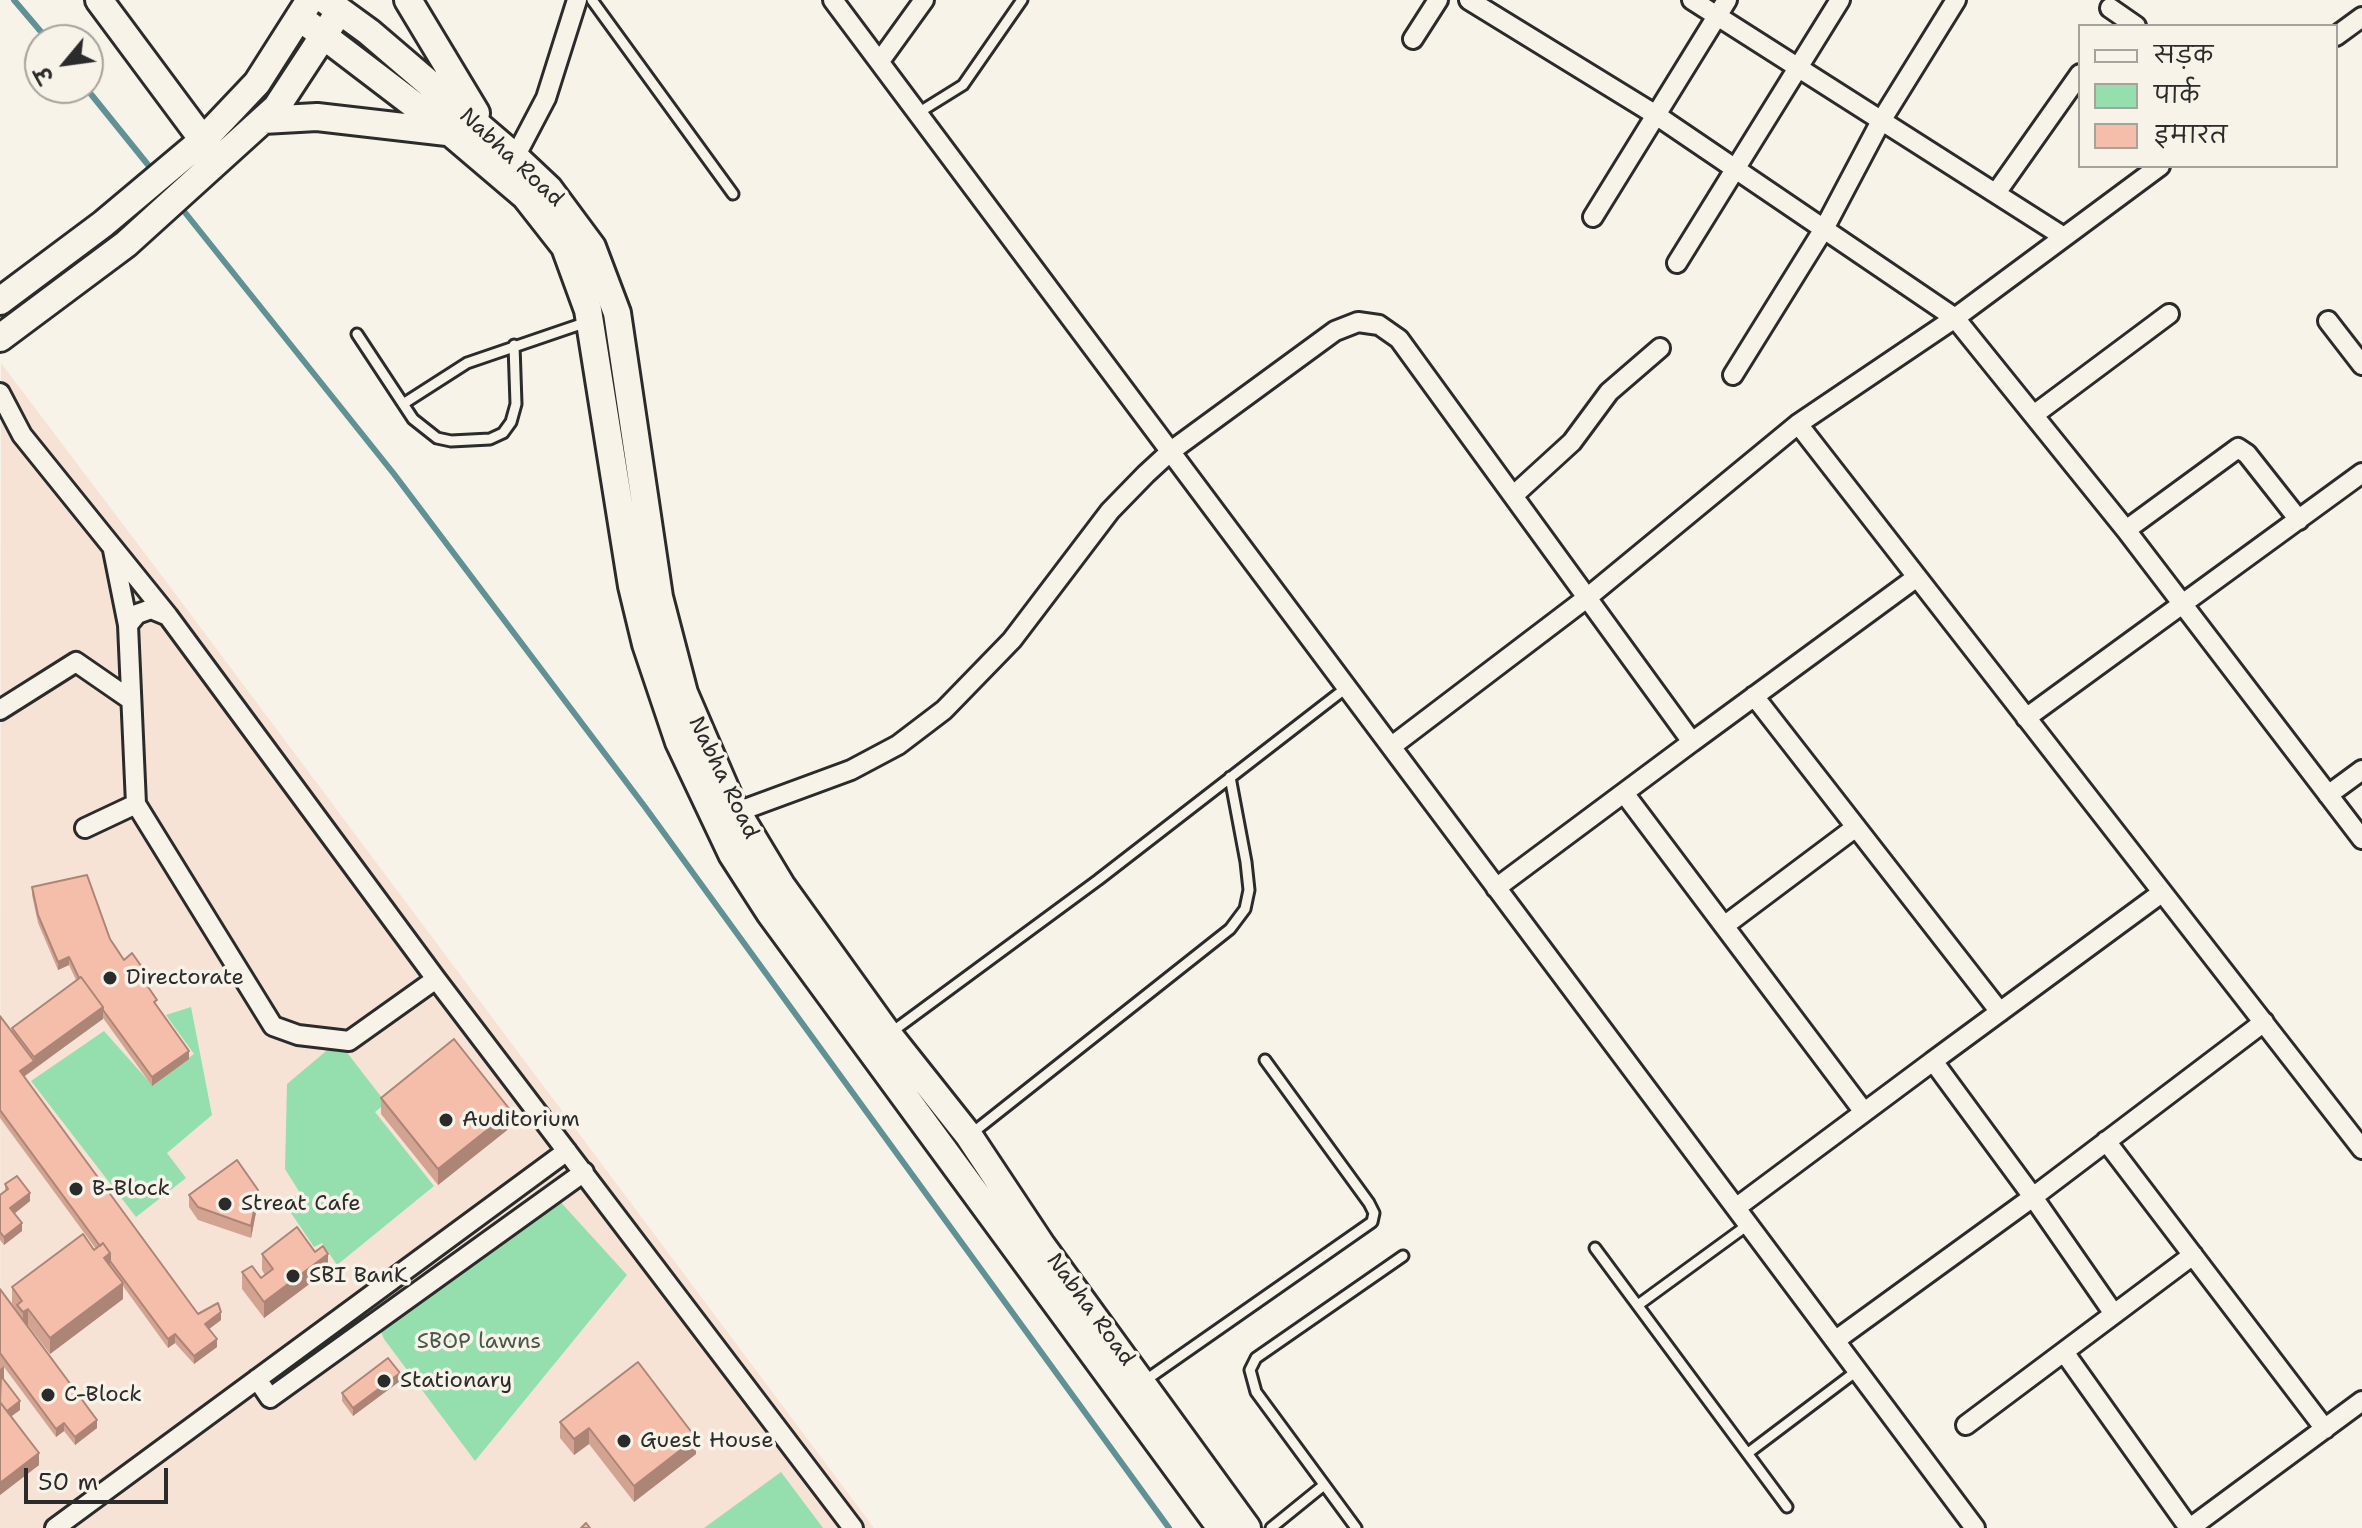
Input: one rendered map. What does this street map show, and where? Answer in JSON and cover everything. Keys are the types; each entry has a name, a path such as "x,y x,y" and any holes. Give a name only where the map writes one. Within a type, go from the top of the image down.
{"main road":[{"path":"99,0 203,140"},
{"path":"408,0 487,133"},
{"path":"0,338 126,244 276,108 323,36 337,3"},
{"name":"Nabha Road","path":"337,3 549,189 592,247 617,313 659,597 684,693 737,812 880,1041 1221,1528"},
{"path":"0,301 203,140 257,83 304,8"},
{"name":"Nabha Road","path":"304,8 323,36 451,133 525,196 565,247 590,321 632,586 646,644 679,742 732,854 770,913 880,1041 969,1136 1042,1246 1247,1528"},
{"path":"263,120 317,117 451,133"}],"street":[{"path":"515,157 546,98 577,0"},
{"path":"833,0 1975,1528"},
{"path":"880,61 924,0"},
{"path":"1413,39 1438,0"},
{"path":"1469,0 1656,115 1955,318 2126,530 2362,839"},
{"path":"1692,0 2064,237"},
{"path":"1593,217 1727,0"},
{"path":"1677,263 1840,0"},
{"path":"1733,375 1825,227 1881,121 1956,0"},
{"path":"2110,8 2133,24"},
{"path":"2338,35 2362,17"},
{"path":"1996,193 2078,77"},
{"path":"1392,746 1588,597 1798,424 1955,318 2157,168"},
{"path":"2035,414 2169,314"},
{"path":"2328,321 2362,365"},
{"path":"737,812 851,770 898,745 944,710 1012,640 1110,511 1171,451 1335,331 1358,322 1379,325 1399,339 1692,742"},
{"path":"1514,495 1572,442 1609,392 1660,348"},
{"path":"0,393 22,435 168,616 436,979 853,1528"},
{"path":"1798,424 2160,894 2362,1149"},
{"path":"2126,530 2238,448 2247,454 2299,520"},
{"path":"2026,718 2362,473"},
{"path":"112,546 128,625 136,804 273,1026 298,1035 349,1041 436,979"},
{"path":"1496,888 1917,577"},
{"path":"128,625 137,614 151,609 168,616"},
{"path":"0,710 76,662 131,700"},
{"path":"1754,696 2000,1012"},
{"path":"2328,795 2362,770"},
{"path":"1624,793 1864,1112"},
{"path":"85,828 136,804"},
{"path":"1724,926 1856,827"},
{"path":"1737,1207 2160,894"},
{"path":"1836,1340 2033,1197 2264,1022"},
{"path":"1933,1061 2114,1314"},
{"path":"2106,1141 2325,1429"},
{"path":"55,1528 567,1151"},
{"path":"257,1379 270,1398 584,1172"},
{"path":"1966,1425 2193,1255"},
{"path":"2064,1352 2190,1528 2362,1401"}],"lane":[{"path":"592,0 733,194"},
{"path":"918,113 963,85 1022,0"},
{"path":"403,404 467,363 617,313"},
{"path":"357,334 403,404 424,430 437,438 490,439 503,433 511,422 516,404 514,345"},
{"path":"880,1041 1346,688"},
{"path":"969,1136 1230,929 1245,909 1249,890 1246,862 1230,777"},
{"path":"1143,1382 1372,1222 1374,1213 1369,1203 1265,1060"},
{"path":"1638,1305 1749,1224"},
{"path":"1595,1248 1787,1507"},
{"path":"1356,1528 1256,1392 1250,1370 1256,1358 1403,1256"},
{"path":"1748,1453 1858,1370"},
{"path":"1271,1528 1324,1485"}],"shaded area":[{"path":"1,363 162,576 874,1528 0,1528"}],"green space":[{"path":"191,1007 212,1115 167,1153 186,1178 136,1217 31,1081 104,1031 152,1085 194,1054 166,1015"},
{"path":"338,1041 386,1103 375,1112 434,1186 337,1265 322,1243 314,1247 285,1204 300,1193 285,1169 287,1084"},
{"name":"SBOP lawns","path":"556,1197 627,1275 475,1461 384,1339 379,1327"},
{"path":"781,1472 823,1528 704,1528"}],"building":[{"name":"Directorate","path":"87,875 110,939 124,960 132,953 149,977 144,981 157,1000 154,1002 189,1051 152,1077 79,978 69,957 58,962 38,915 32,887"},
{"path":"81,977 103,1007 34,1057 12,1028"},
{"name":"B-Block","path":"0,1016 34,1061 20,1071 198,1314 218,1303 221,1312 205,1324 217,1339 194,1356 175,1334 168,1339 110,1261 110,1253 103,1243 100,1246 0,1110"},
{"name":"Auditorium","path":"454,1039 511,1111 438,1169 381,1098"},
{"name":"Streat Cafe","path":"237,1160 258,1190 251,1226 198,1207 189,1195"},
{"path":"17,1176 30,1193 10,1208 22,1223 4,1237 0,1232 0,1195 8,1189 5,1184"},
{"path":"297,1227 315,1252 323,1246 328,1254 264,1302 242,1272 252,1266 261,1278 273,1269 262,1254"},
{"path":"83,1234 94,1250 103,1243 110,1253 104,1258 123,1283 50,1338 28,1309 23,1312 17,1305 22,1301 12,1287"},
{"name":"C-Block","path":"0,1289 97,1420 75,1437 64,1423 56,1429 0,1353"},
{"path":"388,1358 400,1373 353,1408 342,1393"},
{"name":"Guest House","path":"638,1362 696,1438 634,1486 589,1428 574,1439 560,1422"},
{"path":"1,1376 20,1401 7,1411 0,1402"},
{"path":"0,1402 39,1453 0,1483"}],"waterway":[{"path":"14,0 34,24"},
{"path":"99,104 153,171"},
{"path":"179,205 394,474 645,807 1169,1528"}],"place":[{"name":"Directorate","path":"110,978"},
{"name":"Auditorium","path":"446,1120"},
{"name":"B-Block","path":"76,1189"},
{"name":"Streat Cafe","path":"225,1204"},
{"name":"SBI BanK","path":"293,1276"},
{"name":"Stationary","path":"384,1381"},
{"name":"C-Block","path":"48,1395"},
{"name":"Guest House","path":"624,1441"}]}
